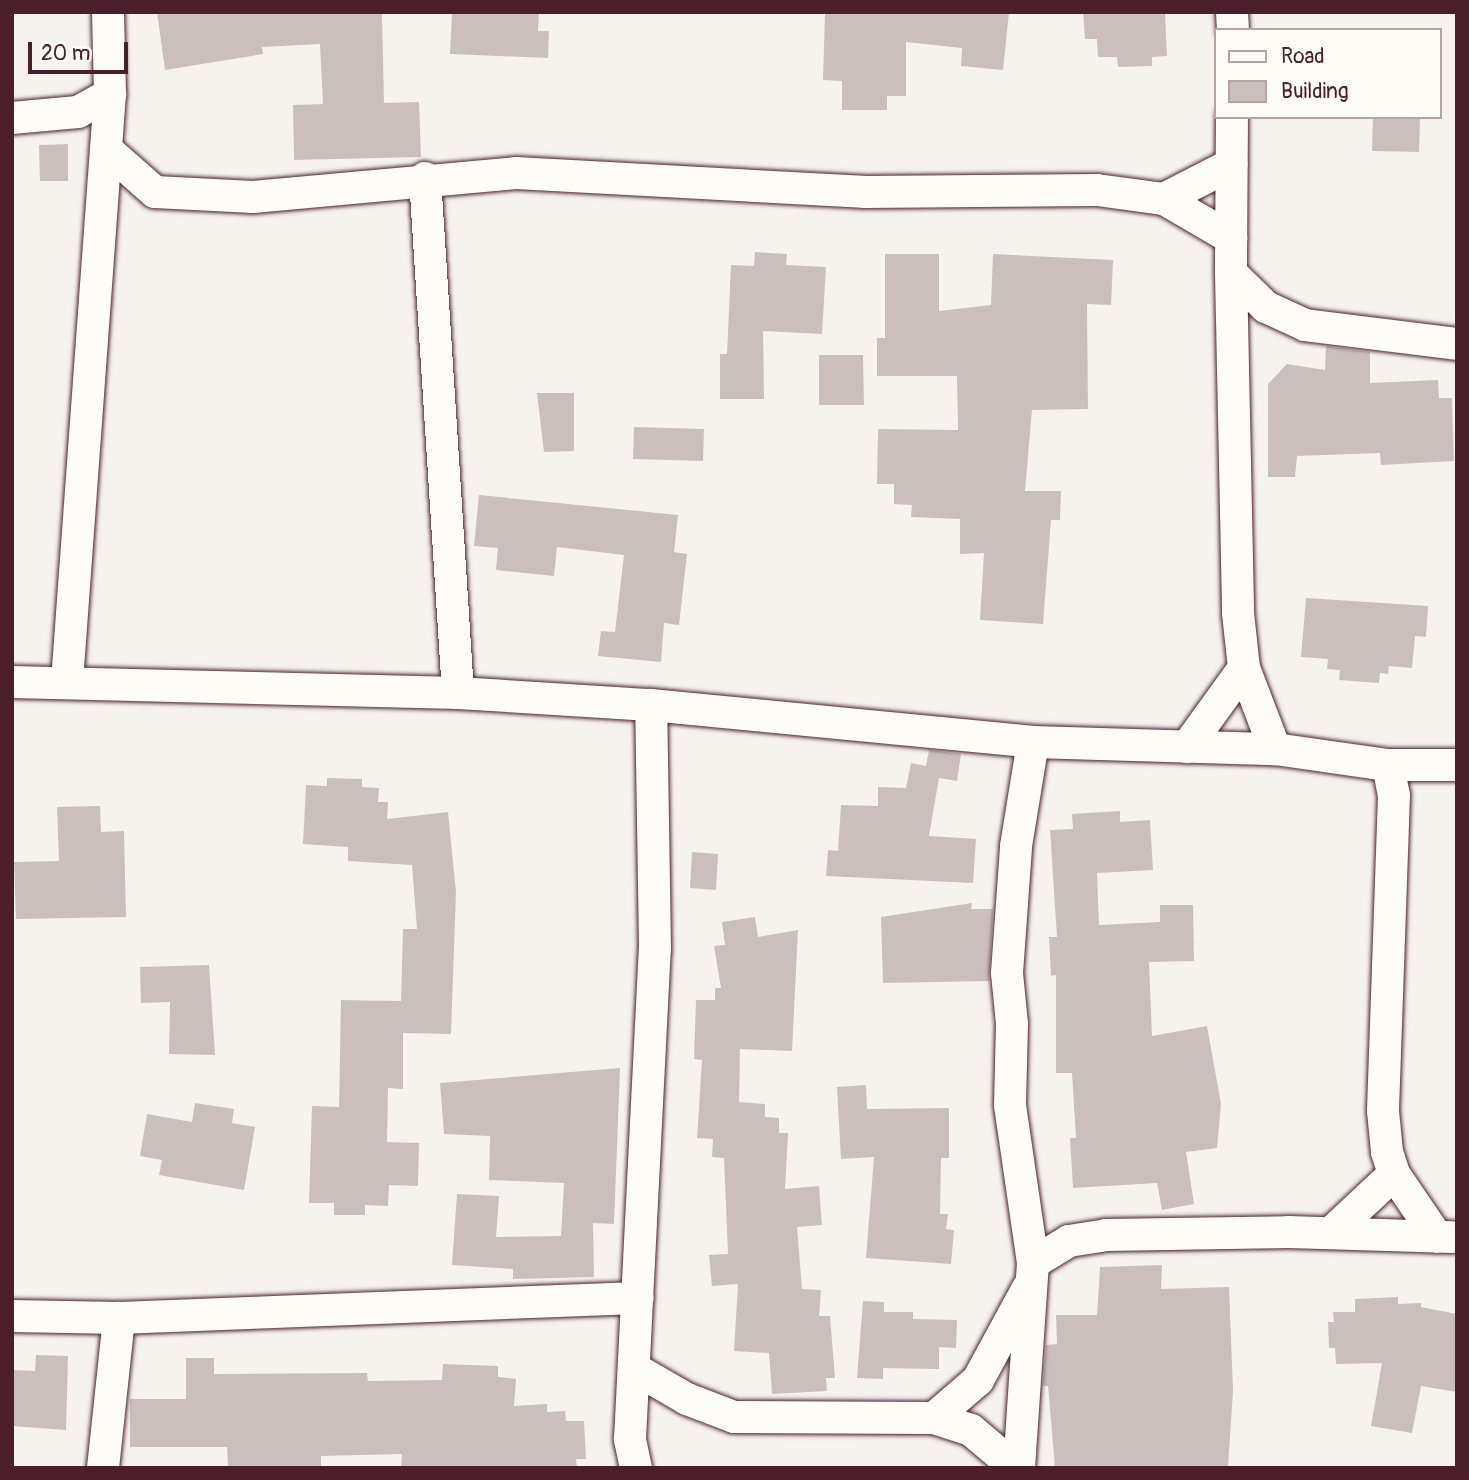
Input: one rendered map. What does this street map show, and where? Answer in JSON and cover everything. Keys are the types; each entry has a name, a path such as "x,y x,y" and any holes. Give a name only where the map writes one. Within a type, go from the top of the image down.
{"street":[{"path":"67,682 110,94 108,12"},
{"path":"12,118 78,112 110,94"},
{"path":"1232,119 1231,273 1235,531 1244,668 1275,749"},
{"path":"106,149 155,192 181,196 253,197 425,178 516,173 866,192 1097,190 1164,199 1231,238"},
{"path":"1164,199 1232,164"},
{"path":"425,178 458,693"},
{"path":"1231,273 1266,307 1305,325 1457,344"},
{"path":"1187,747 1244,668"},
{"path":"12,682 458,693 651,705 1033,742 1275,749 1388,765 1457,765"},
{"path":"636,1468 630,1439 655,949 651,705"},
{"path":"1017,1468 1032,1273 1010,1105 1012,1024 1007,973 1015,858 1033,742"},
{"path":"1388,765 1394,795 1383,1111 1394,1174 1447,1237"},
{"path":"1331,1233 1394,1174"},
{"path":"934,1418 978,1380 1032,1273 1069,1241 1106,1236 1331,1233 1447,1237"},
{"path":"12,1316 119,1318 638,1298"},
{"path":"103,1468 119,1318"},
{"path":"635,1368 687,1399 734,1417 934,1418 971,1430 1017,1468"}],"building":[{"path":"157,12 382,12 384,103 419,102 421,157 294,160 293,105 323,104 320,44 262,47 263,54 165,70"},
{"path":"452,12 539,12 538,31 549,31 548,58 450,54"},
{"path":"825,12 1009,12 1003,70 961,66 962,48 906,42 906,96 887,96 887,110 842,110 842,81 823,80"},
{"path":"1083,12 1165,12 1167,56 1152,57 1152,66 1118,67 1117,57 1098,57 1097,39 1085,39"},
{"path":"1373,119 1420,119 1419,152 1372,151"},
{"path":"68,144 68,181 40,181 39,145"},
{"path":"755,252 787,254 786,265 826,267 822,334 763,331 764,399 720,399 720,354 727,354 731,265 754,266"},
{"path":"885,254 939,254 939,311 991,305 993,254 1113,260 1111,305 1087,304 1088,409 1032,410 1025,491 1061,491 1060,520 1051,520 1043,624 980,620 984,553 960,554 960,519 911,517 912,505 894,504 894,484 877,484 878,429 958,430 957,376 877,376 877,338 885,338"},
{"path":"1326,346 1370,352 1370,383 1438,380 1439,398 1452,398 1454,461 1381,465 1380,453 1297,456 1295,477 1268,477 1268,384 1287,364 1325,370"},
{"path":"819,355 863,355 864,405 819,405"},
{"path":"537,393 574,393 574,451 544,452"},
{"path":"634,427 704,429 703,461 633,459"},
{"path":"479,495 678,515 674,552 687,554 679,625 664,623 661,662 598,656 601,631 615,632 624,555 557,547 554,576 496,570 498,548 474,546"},
{"path":"1306,598 1428,606 1426,637 1415,636 1412,668 1389,666 1388,674 1380,673 1379,683 1339,680 1340,670 1327,669 1328,659 1301,657"},
{"path":"929,750 961,754 957,781 939,778 929,836 976,839 973,883 826,876 828,850 838,851 841,805 878,806 878,787 906,788 911,763 926,766"},
{"path":"327,778 362,779 362,787 379,788 378,802 388,802 387,819 448,812 456,892 451,1034 403,1033 403,1089 388,1088 387,1142 419,1143 418,1186 389,1185 388,1206 365,1205 365,1215 334,1215 334,1203 309,1203 312,1106 339,1107 341,1000 401,1001 403,929 417,929 412,865 348,861 348,847 303,844 306,785 327,786"},
{"path":"100,806 101,832 124,831 126,917 16,919 14,862 59,861 57,807"},
{"path":"1120,811 1120,822 1150,820 1153,870 1097,873 1099,925 1160,922 1160,905 1193,905 1194,961 1149,962 1152,1036 1207,1026 1221,1104 1217,1148 1186,1152 1194,1204 1162,1210 1157,1183 1073,1188 1070,1138 1076,1138 1072,1073 1056,1073 1056,975 1051,976 1049,937 1057,937 1050,830 1073,829 1072,814"},
{"path":"692,852 718,854 716,890 690,888"},
{"path":"972,903 971,909 993,909 989,981 883,983 881,917"},
{"path":"755,917 758,937 798,930 792,1051 740,1049 739,1102 765,1104 765,1117 779,1118 779,1133 788,1133 785,1189 819,1186 822,1225 797,1227 802,1289 821,1290 819,1316 830,1316 835,1378 826,1378 827,1391 772,1394 769,1353 734,1351 738,1284 712,1286 709,1255 728,1254 724,1158 712,1157 713,1139 697,1138 702,1060 694,1059 696,1000 715,1000 715,988 721,988 714,946 725,945 722,922"},
{"path":"209,965 215,1055 169,1054 170,1002 141,1003 140,967"},
{"path":"620,1068 614,1224 593,1223 594,1277 513,1279 513,1269 452,1265 457,1194 499,1196 496,1237 561,1236 564,1183 489,1180 490,1136 444,1134 440,1083"},
{"path":"866,1085 867,1109 949,1108 949,1158 941,1158 940,1214 948,1214 946,1229 954,1230 951,1264 866,1258 874,1157 841,1159 837,1087"},
{"path":"195,1103 234,1109 232,1123 255,1127 244,1190 159,1175 162,1160 140,1156 147,1114 192,1122"},
{"path":"1162,1265 1161,1289 1229,1287 1233,1391 1228,1468 1055,1468 1048,1386 1043,1386 1046,1345 1057,1344 1056,1315 1097,1315 1100,1267"},
{"path":"1398,1297 1398,1304 1421,1303 1421,1307 1457,1314 1457,1392 1421,1386 1412,1433 1371,1426 1382,1363 1336,1364 1335,1348 1329,1348 1328,1322 1334,1322 1333,1312 1355,1312 1355,1299"},
{"path":"863,1301 884,1302 884,1312 913,1312 913,1319 957,1320 956,1348 939,1347 939,1369 883,1368 883,1379 857,1378"},
{"path":"36,1355 68,1356 66,1430 12,1426 12,1370 35,1371"},
{"path":"186,1358 214,1358 214,1374 367,1373 368,1381 442,1380 443,1364 498,1366 498,1377 516,1379 514,1406 547,1404 547,1412 565,1411 566,1421 584,1421 586,1459 576,1459 577,1468 401,1468 402,1454 321,1456 321,1468 228,1468 227,1447 130,1447 130,1399 186,1399"}]}
